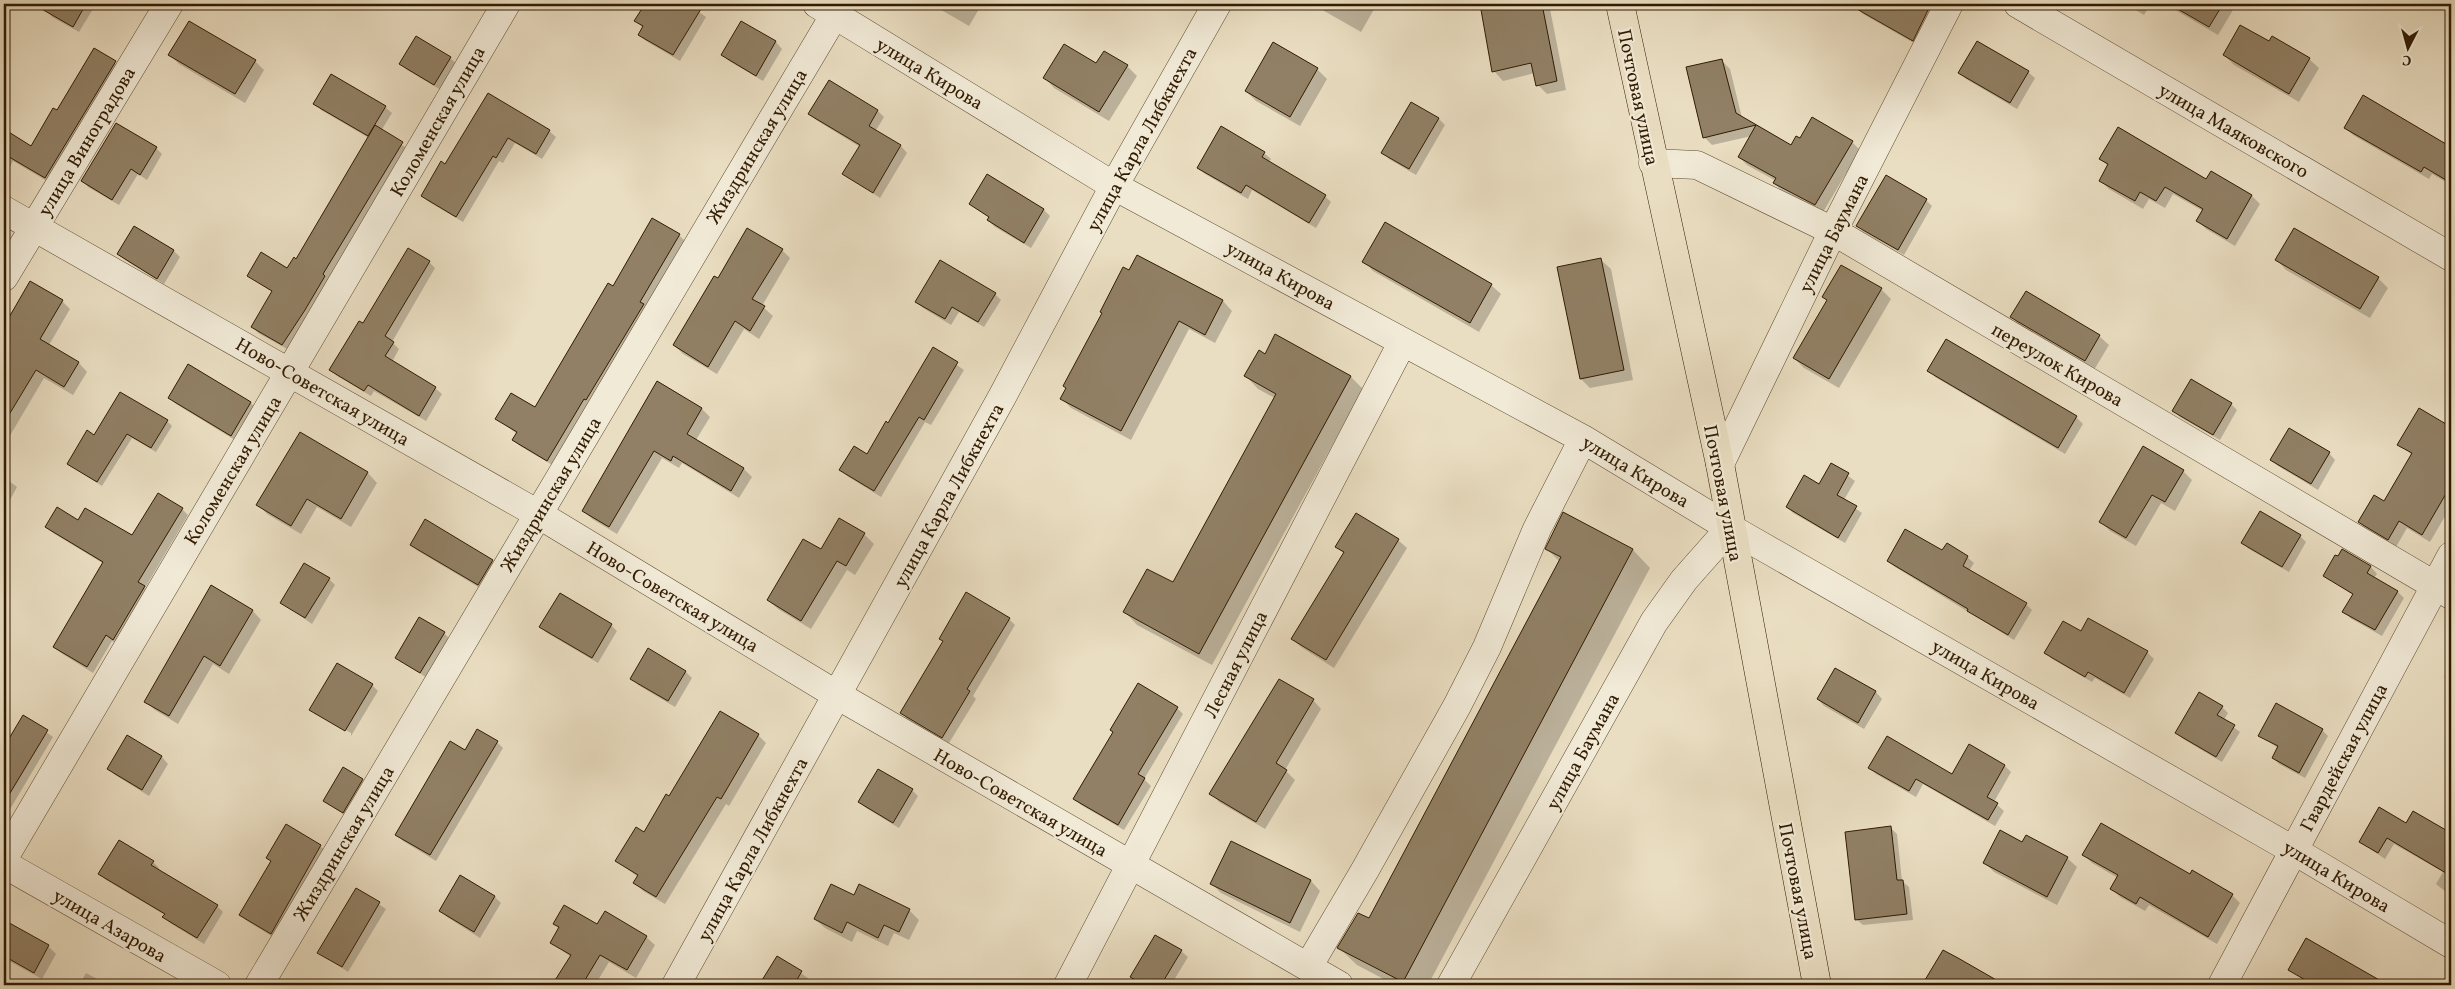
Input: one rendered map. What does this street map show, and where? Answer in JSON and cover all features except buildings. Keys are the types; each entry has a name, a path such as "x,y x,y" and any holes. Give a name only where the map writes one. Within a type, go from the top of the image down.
{"main road":[{"name":"Почтовая улица","path":"1620,4 1653,163 1720,464 1730,528 1817,985"}],"street":[{"name":"улица Виноградова","path":"4,277 169,4"},
{"name":"Коломенская улица","path":"4,858 506,4"},
{"name":"улица Карла Либкнехта","path":"676,985 1002,397 1114,186 1217,4"},
{"name":"улица Баумана","path":"1720,464 1832,232 1949,4"},
{"name":"улица Маяковского","path":"2018,4 2451,257"},
{"name":"улица Кирова","path":"831,7 1114,186 1283,275 1402,343 1584,439 1730,528 2293,850 2451,944"},
{"name":"Жиздринская улица","path":"259,985 538,514 831,7"},
{"name":"переулок Кирова","path":"1653,163 1698,165 1832,232 2444,590"},
{"name":"Ново-Советская улица","path":"4,210 538,514 837,695 1130,866 1339,985"},
{"name":"Лесная улица","path":"1068,985 1402,343"},
{"path":"1308,967 1366,870 1457,706 1487,648 1536,529 1584,439"},
{"name":"улица Баумана","path":"1451,985 1654,622 1684,580 1730,528"},
{"name":"Гвардейская улица","path":"2222,985 2293,850 2444,590 2451,556"},
{"name":"улица Азарова","path":"4,864 217,985"}]}
